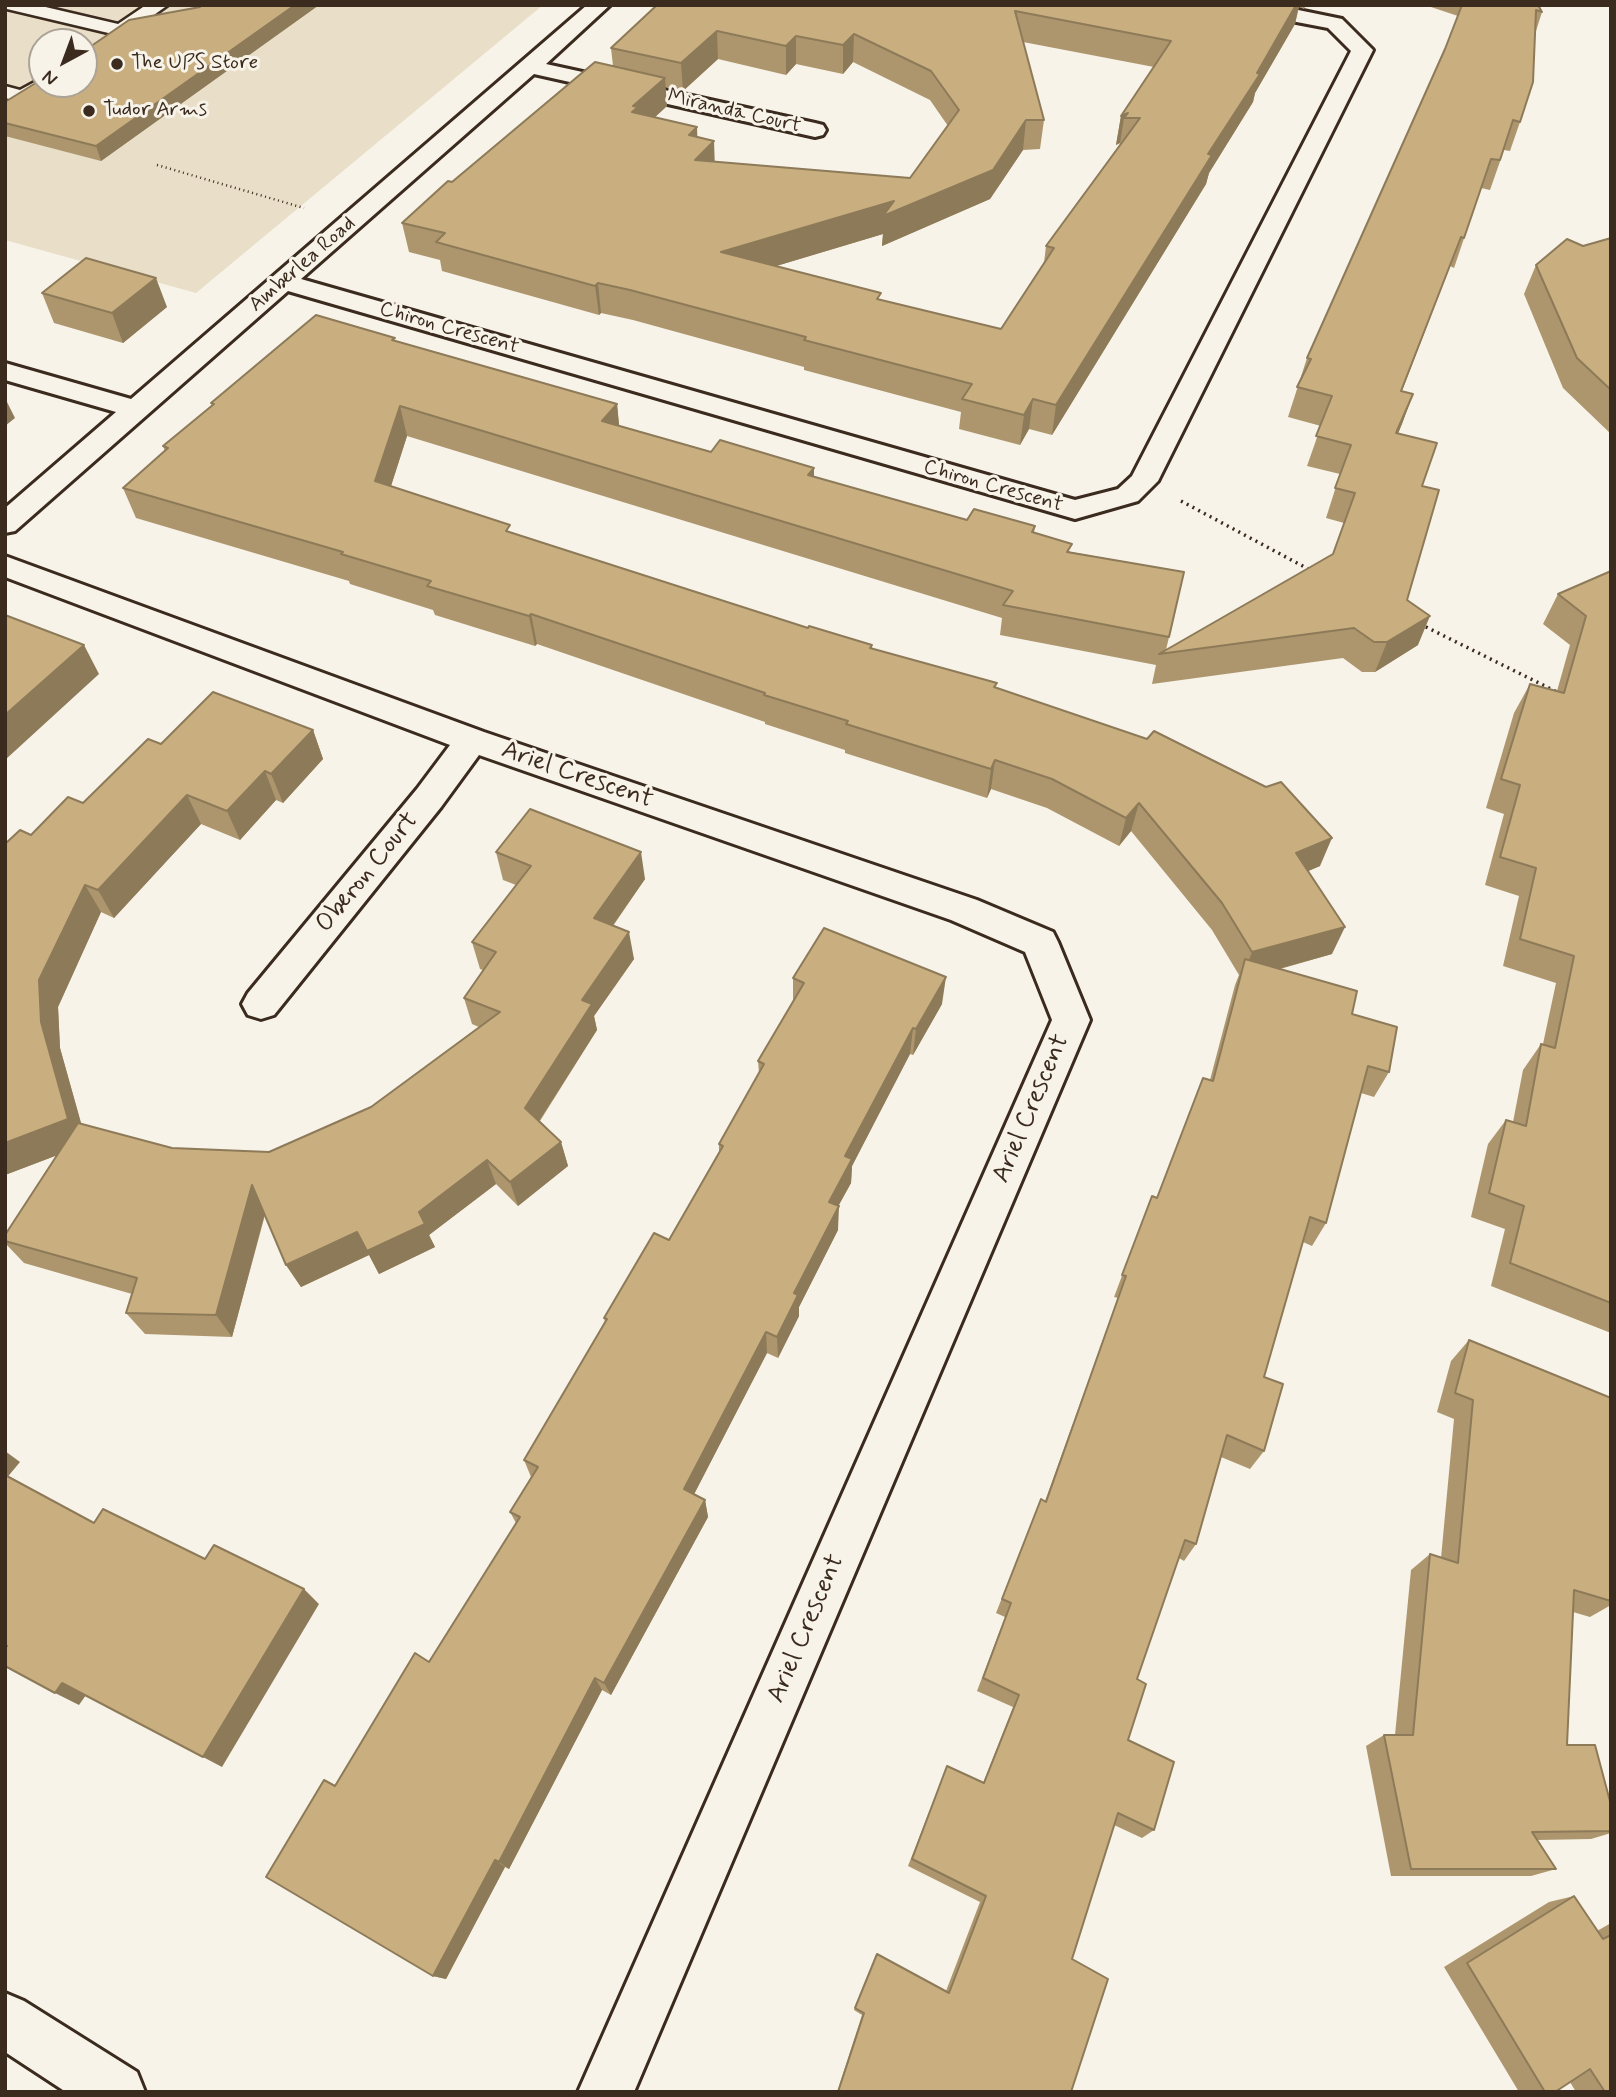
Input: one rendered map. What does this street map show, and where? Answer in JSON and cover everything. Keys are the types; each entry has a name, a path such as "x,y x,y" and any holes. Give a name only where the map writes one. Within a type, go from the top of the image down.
{"street":[{"name":"Amberlea Road","path":"5,524 600,5"},
{"path":"1144,481 1362,50 1335,23 1239,5"},
{"name":"Miranda Court","path":"530,67 815,130"},
{"name":"Chiron Crescent","path":"284,282 1074,510 1128,495 1144,481"},
{"path":"5,370 136,409"},
{"name":"Ariel Crescent","path":"5,566 472,740 964,911 1040,942 1071,1020 606,2092"},
{"name":"Oberon Court","path":"261,1004 429,798 472,740"},
{"path":"5,2020 117,2092"}],"lane":[{"path":"13,5 121,30"},
{"path":"102,43 159,5"},
{"path":"5,93 23,97 28,94"}],"path":[{"path":"157,165 308,209"},
{"path":"1144,481 1240,535 1317,573"},
{"path":"1415,622 1562,695"}],"shaded area":[{"path":"5,5 543,5 196,293 5,240"}],"building":[{"path":"199,5 295,5 96,146 5,123 5,102 28,88 28,98 98,98 98,41 129,20 200,7"},
{"path":"657,5 1296,5 1257,73 1260,74 1208,154 1212,155 1056,405 1033,399 1024,415 962,399 972,384 630,290 598,283 595,286 436,242 445,233 402,223 448,181 452,182 595,62 665,78 633,106 638,107 632,112 697,127 689,135 714,141 695,160 910,178 959,110 931,71 854,34 843,45 796,36 786,46 717,31 681,63 611,48","holes":["1015,11 1171,41 1121,116 1128,113 1124,118 1140,118 1046,246 1054,248 1001,329 877,299 881,293 721,252 894,201 883,216 993,170 1026,120 1044,120"]},
{"path":"1462,5 1538,5 1542,12 1536,10 1533,82 1520,122 1513,120 1500,160 1491,159 1464,238 1461,237 1401,391 1413,394 1396,433 1437,443 1422,486 1439,490 1407,600 1430,616 1387,642 1374,642 1354,628 1159,654 1333,554 1355,493 1335,488 1351,445 1316,436 1332,396 1297,387 1311,359 1307,358 1445,49"},
{"path":"1611,238 1611,390 1577,358 1536,265 1567,239 1583,246"},
{"path":"86,258 156,278 112,313 42,293"},
{"path":"316,315 395,338 392,340 617,404 602,421 711,452 720,440 814,468 808,475 967,520 974,509 1035,526 1032,532 1072,544 1067,552 1184,572 1169,637 1003,605 1013,591 400,406 375,481 510,525 506,531 808,628 809,626 872,645 870,648 997,683 994,687 1147,739 1154,731 1266,787 1281,782 1332,838 1296,853 1345,927 1252,952 1222,903 1139,803 1126,818 1052,779 995,760 991,769 846,724 848,721 764,695 765,693 531,614 529,616 427,586 431,581 341,554 343,552 123,488 168,448 163,446"},
{"path":"1611,571 1611,1303 1510,1263 1524,1206 1489,1193 1506,1120 1526,1126 1541,1044 1555,1048 1574,956 1520,939 1536,868 1500,857 1520,785 1501,779 1530,684 1564,693 1586,616 1558,594"},
{"path":"5,615 84,645 5,715"},
{"path":"213,692 313,730 271,774 265,771 227,811 187,795 98,890 85,885 39,980 41,1022 68,1119 5,1143 5,844 20,830 31,835 68,797 83,803 148,739 161,744"},
{"path":"530,809 641,852 594,918 629,932 582,1000 592,1004 525,1108 561,1142 510,1182 487,1160 419,1212 425,1224 367,1251 357,1232 286,1265 252,1185 216,1315 126,1313 137,1278 5,1241 5,1235 78,1123 172,1148 269,1152 371,1107 500,1012 464,998 496,952 472,942 531,866 496,852"},
{"path":"824,928 946,977 916,1029 913,1028 845,1156 852,1159 829,1202 839,1206 794,1293 798,1295 777,1337 766,1332 684,1489 705,1500 604,1683 595,1678 499,1862 495,1860 433,1976 266,1877 324,1780 335,1786 415,1653 429,1662 520,1517 510,1512 538,1467 524,1460 654,1233 669,1240 723,1146 719,1144 764,1064 758,1061 804,983 793,978"},
{"path":"1245,959 1357,991 1352,1014 1397,1027 1389,1072 1368,1066 1326,1223 1310,1217 1264,1377 1283,1384 1264,1451 1227,1435 1196,1544 1185,1540 1137,1679 1146,1684 1128,1740 1174,1762 1154,1830 1118,1813 1072,1959 1108,1979 1071,2092 838,2092 864,2013 855,2008 877,1954 949,1993 986,1896 912,1859 947,1766 984,1783 1019,1695 983,1678 1011,1603 1002,1599 1041,1499 1046,1502 1126,1276 1122,1275 1152,1196 1157,1198 1203,1078 1213,1081"},
{"path":"1469,1340 1611,1398 1611,1601 1574,1590 1567,1745 1595,1745 1611,1805 1611,1831 1532,1832 1556,1869 1411,1869 1384,1735 1413,1735 1430,1554 1458,1563 1473,1400 1455,1393"},
{"path":"5,1475 94,1523 103,1509 205,1559 214,1545 304,1589 203,1757 62,1683 55,1693 5,1666"},
{"path":"1574,1896 1603,1939 1611,1935 1611,2092 1605,2092 1590,2069 1555,2092 1545,2092 1467,1963"}],"place":[{"name":"The UPS Store","path":"117,64"},
{"name":"Tudor Arms","path":"89,111"}]}
